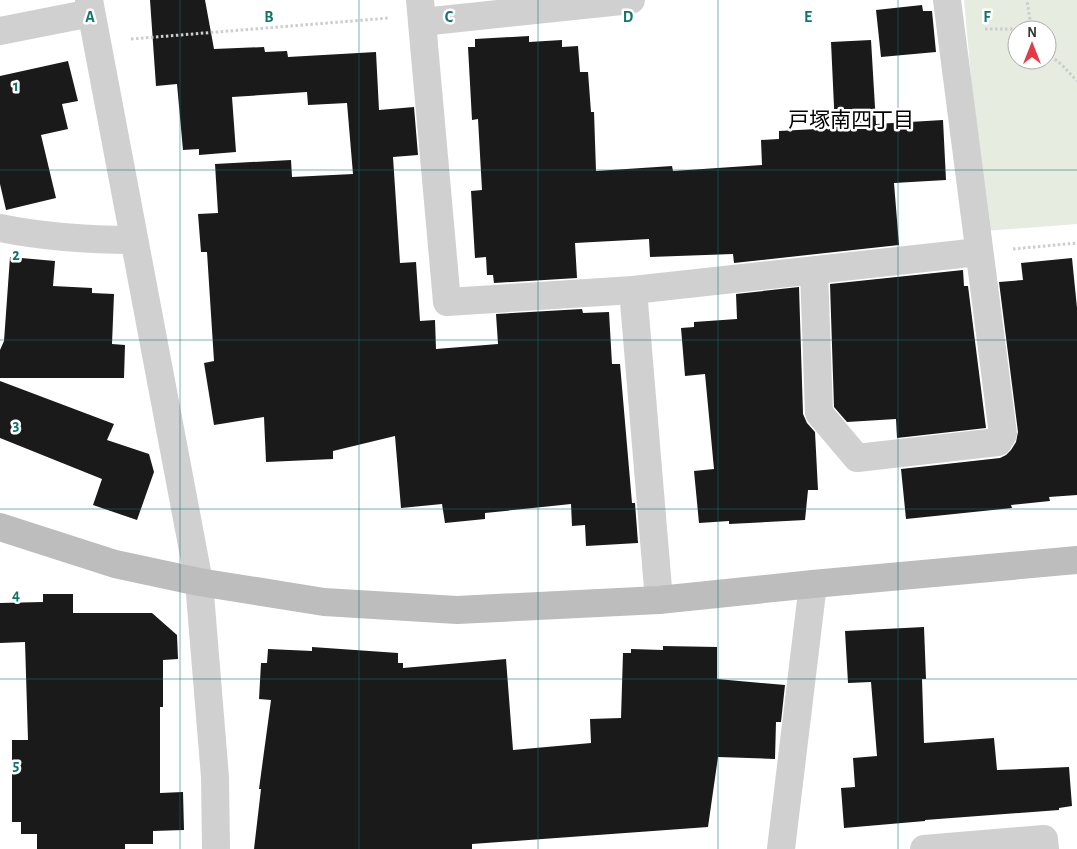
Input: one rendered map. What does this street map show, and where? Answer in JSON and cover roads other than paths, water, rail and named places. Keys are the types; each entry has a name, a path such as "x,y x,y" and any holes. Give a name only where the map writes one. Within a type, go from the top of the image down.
{"street":[{"path":"631,0 412,13 447,302 633,290 979,252"},
{"path":"814,271 819,413 857,458 998,442 1003,434 947,0"},
{"path":"0,31 90,6 199,582 215,777 216,849"},
{"path":"0,228 34,235 96,240 134,240"},
{"path":"633,290 659,600"},
{"path":"0,527 115,564 199,582 324,602 457,610 659,600 1077,560"},
{"path":"781,849 812,584"},
{"path":"924,849 1044,839 1045,849"}],"district":[{"name":"戸塚南四丁目","path":"851,120"}]}
